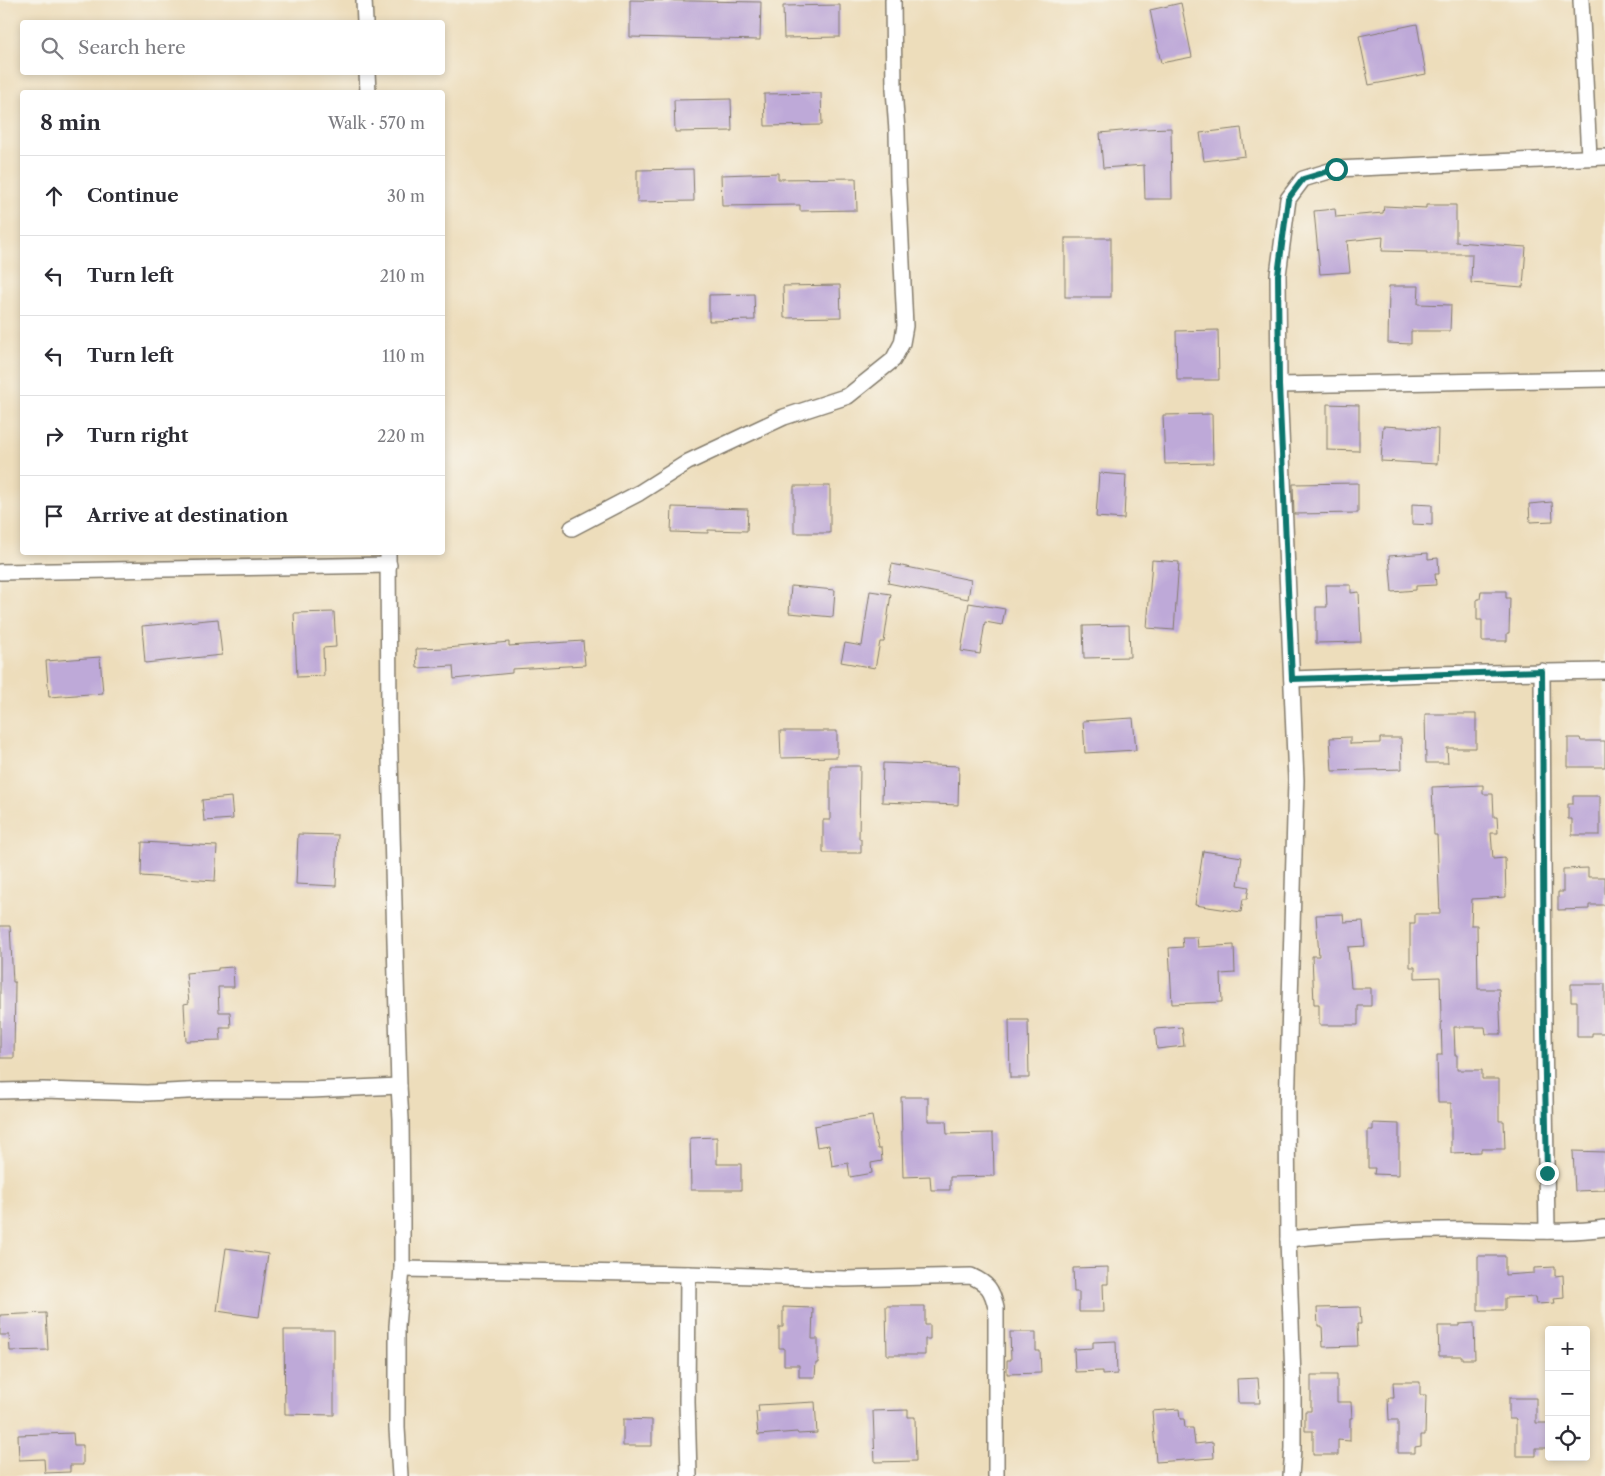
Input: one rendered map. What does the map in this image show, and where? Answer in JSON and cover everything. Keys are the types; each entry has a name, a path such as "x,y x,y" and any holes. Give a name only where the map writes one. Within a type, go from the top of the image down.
{"street":[{"path":"364,0 365,20"},
{"path":"572,528 639,493 688,462 784,417 848,396 893,360 902,343 905,326 894,88 894,0"},
{"path":"1581,0 1589,157"},
{"path":"367,75 368,90"},
{"path":"1291,1476 1293,1379 1288,1239 1287,1113 1296,780 1279,385 1278,275 1288,199 1303,179 1336,169 1605,157"},
{"path":"1279,385 1605,379"},
{"path":"0,572 389,559 390,722 401,1119 402,1269 397,1326 397,1428 400,1476"},
{"path":"1292,679 1542,671 1605,671"},
{"path":"1542,671 1547,1231"},
{"path":"0,1091 42,1090 147,1093 207,1090 311,1090 399,1086"},
{"path":"1288,1239 1376,1232 1547,1231 1605,1228"},
{"path":"402,1269 845,1279 971,1276 989,1286 996,1308 996,1476"},
{"path":"688,1274 687,1402 689,1476"}],"building":[{"path":"630,0 761,2 760,40 630,37"},
{"path":"1181,3 1192,57 1161,63 1150,10"},
{"path":"840,5 840,37 784,38 783,6"},
{"path":"1417,24 1426,74 1369,85 1359,36"},
{"path":"821,93 822,125 765,126 764,94"},
{"path":"731,99 732,131 675,132 674,100"},
{"path":"1171,128 1172,199 1145,199 1144,165 1103,168 1100,133"},
{"path":"1241,128 1245,156 1204,161 1200,133"},
{"path":"693,169 694,201 637,202 637,170"},
{"path":"778,173 778,179 856,178 857,210 800,211 800,205 722,206 721,175"},
{"path":"1426,205 1456,205 1456,242 1526,247 1523,287 1471,283 1472,254 1382,251 1383,237 1347,241 1350,272 1320,274 1314,211 1335,209 1336,217 1383,213 1384,206 1426,208"},
{"path":"1065,238 1111,238 1111,297 1065,297"},
{"path":"840,285 841,317 784,318 783,286"},
{"path":"1389,286 1419,286 1418,304 1451,305 1450,331 1411,331 1411,344 1388,343"},
{"path":"754,294 755,320 709,321 709,295"},
{"path":"1218,330 1219,380 1177,380 1176,331"},
{"path":"1327,404 1359,405 1359,451 1327,450"},
{"path":"1212,414 1213,463 1165,464 1163,415"},
{"path":"1383,426 1438,429 1437,464 1381,461"},
{"path":"1099,473 1126,475 1124,519 1096,517"},
{"path":"1358,483 1358,513 1294,514 1293,484"},
{"path":"794,486 830,486 830,533 794,533"},
{"path":"1552,502 1553,521 1530,522 1529,504"},
{"path":"1412,504 1432,505 1432,525 1412,524"},
{"path":"672,507 748,509 747,531 708,530 708,533 671,532"},
{"path":"1428,553 1428,559 1438,558 1439,574 1435,574 1436,585 1416,586 1416,590 1392,592 1389,556"},
{"path":"1152,560 1179,562 1174,630 1147,628"},
{"path":"892,564 971,580 968,599 888,583"},
{"path":"1326,585 1351,585 1351,593 1359,592 1361,642 1316,643 1316,607 1327,607"},
{"path":"791,586 835,590 833,617 789,613"},
{"path":"870,591 891,594 884,642 880,642 875,668 841,662 845,643 862,646"},
{"path":"1481,591 1506,591 1506,598 1510,598 1507,641 1482,641 1482,620 1477,620 1477,599 1480,599"},
{"path":"969,603 1005,609 1002,625 985,622 980,654 961,651"},
{"path":"334,612 336,647 323,648 324,676 297,677 294,613"},
{"path":"218,619 222,655 145,663 142,626"},
{"path":"1129,625 1130,657 1084,658 1083,626"},
{"path":"583,641 585,665 512,669 512,673 454,679 453,666 417,668 416,649 509,642 509,646"},
{"path":"100,657 103,693 49,697 46,661"},
{"path":"1425,714 1476,714 1476,748 1447,748 1448,763 1426,763"},
{"path":"1133,718 1136,750 1085,753 1083,721"},
{"path":"780,731 837,731 837,757 781,758"},
{"path":"1350,737 1350,744 1380,743 1380,738 1401,738 1402,769 1332,771 1330,738"},
{"path":"1568,738 1580,738 1581,741 1605,741 1605,767 1568,767"},
{"path":"883,763 959,766 958,805 882,802"},
{"path":"830,766 860,766 859,839 861,839 861,853 823,853 823,820 830,820"},
{"path":"1483,785 1483,794 1493,794 1494,817 1497,817 1498,833 1491,833 1493,859 1505,858 1506,897 1472,899 1471,925 1477,925 1478,989 1499,989 1501,1034 1486,1034 1485,1027 1454,1027 1455,1055 1457,1055 1457,1070 1482,1070 1482,1079 1499,1079 1499,1121 1504,1121 1505,1149 1481,1149 1481,1152 1451,1153 1451,1103 1438,1103 1437,1055 1442,1055 1440,977 1415,978 1415,967 1410,967 1410,923 1415,923 1415,914 1440,914 1437,835 1434,835 1432,787"},
{"path":"1573,796 1600,796 1600,835 1572,835 1572,819 1568,819 1568,804 1573,804"},
{"path":"231,797 233,819 204,821 202,800"},
{"path":"298,834 338,835 336,886 296,884"},
{"path":"142,842 217,846 215,881 141,876"},
{"path":"1203,851 1242,857 1238,885 1249,887 1247,899 1243,899 1241,912 1195,905"},
{"path":"1588,868 1588,877 1605,877 1605,905 1589,905 1589,909 1558,910 1558,892 1563,892 1563,869"},
{"path":"1343,914 1344,922 1363,921 1365,946 1348,947 1351,988 1371,988 1371,1006 1358,1006 1358,1025 1319,1025 1319,1004 1314,1004 1312,956 1319,956 1316,915"},
{"path":"0,926 10,926 13,982 15,982 14,1058 0,1058"},
{"path":"1182,937 1197,937 1198,947 1234,945 1235,973 1221,974 1222,1002 1172,1004 1169,948 1183,947"},
{"path":"233,967 234,987 218,987 219,1012 230,1012 231,1028 220,1028 221,1040 186,1041 184,1004 189,1003 186,973"},
{"path":"1571,984 1605,984 1605,1033 1592,1033 1592,1037 1577,1037 1577,1001 1571,1001"},
{"path":"1009,1020 1028,1020 1029,1078 1010,1078"},
{"path":"1182,1027 1184,1046 1157,1049 1155,1029"},
{"path":"901,1097 928,1097 928,1121 946,1121 947,1134 993,1133 994,1176 950,1177 950,1190 931,1190 930,1176 903,1177"},
{"path":"872,1116 878,1149 881,1149 882,1161 871,1163 872,1173 850,1177 848,1163 832,1166 829,1145 817,1147 814,1126"},
{"path":"1373,1123 1399,1124 1399,1175 1374,1174 1375,1168 1368,1168 1368,1130 1373,1130"},
{"path":"717,1137 717,1164 741,1164 741,1190 691,1190 690,1138"},
{"path":"1573,1151 1605,1152 1605,1190 1575,1191"},
{"path":"226,1248 268,1254 259,1317 217,1311"},
{"path":"1478,1256 1505,1256 1505,1275 1534,1273 1534,1268 1555,1267 1555,1276 1563,1275 1564,1298 1554,1299 1555,1303 1536,1304 1535,1297 1505,1298 1505,1310 1478,1310"},
{"path":"1108,1267 1108,1284 1103,1284 1104,1312 1079,1312 1079,1292 1074,1292 1073,1268"},
{"path":"886,1306 925,1306 925,1325 930,1325 930,1339 925,1339 925,1355 887,1355"},
{"path":"783,1307 813,1308 812,1339 818,1339 818,1363 816,1363 815,1377 799,1377 799,1365 784,1365 784,1348 779,1348 779,1327 783,1327"},
{"path":"1360,1307 1361,1324 1357,1324 1358,1346 1323,1347 1322,1326 1318,1326 1317,1308"},
{"path":"46,1313 48,1350 10,1351 9,1335 0,1335 0,1315"},
{"path":"1474,1323 1475,1359 1462,1359 1462,1356 1439,1356 1438,1326 1459,1326 1459,1324"},
{"path":"284,1330 334,1330 334,1415 285,1414"},
{"path":"1010,1332 1036,1332 1036,1351 1040,1351 1041,1373 1007,1374 1007,1360 1011,1360"},
{"path":"1116,1341 1117,1374 1102,1375 1102,1371 1075,1372 1074,1349 1093,1348 1093,1342"},
{"path":"1311,1375 1337,1375 1337,1402 1351,1402 1350,1441 1338,1440 1338,1455 1313,1455 1313,1431 1305,1431 1305,1411 1311,1411"},
{"path":"1258,1378 1260,1403 1238,1403 1237,1379"},
{"path":"1393,1382 1420,1382 1420,1395 1426,1395 1425,1435 1421,1435 1421,1446 1415,1447 1415,1453 1398,1453 1398,1420 1389,1420 1388,1398 1394,1398"},
{"path":"1509,1398 1536,1398 1536,1423 1545,1423 1545,1448 1536,1448 1536,1456 1516,1456 1516,1419 1509,1419"},
{"path":"815,1402 817,1433 798,1434 797,1432 758,1435 756,1412 759,1412 758,1405"},
{"path":"1179,1409 1180,1419 1184,1419 1185,1428 1193,1428 1195,1444 1213,1442 1214,1458 1156,1462 1152,1411"},
{"path":"908,1410 908,1417 915,1417 916,1461 875,1462 873,1411"},
{"path":"623,1419 652,1420 652,1446 623,1446"},
{"path":"73,1433 74,1445 83,1445 83,1465 70,1465 70,1472 45,1473 44,1459 19,1460 18,1435"}],"route":[{"path":"1336,169 1303,179 1288,199 1278,275 1279,385 1292,679 1542,671 1542,860 1547,1173"}]}
